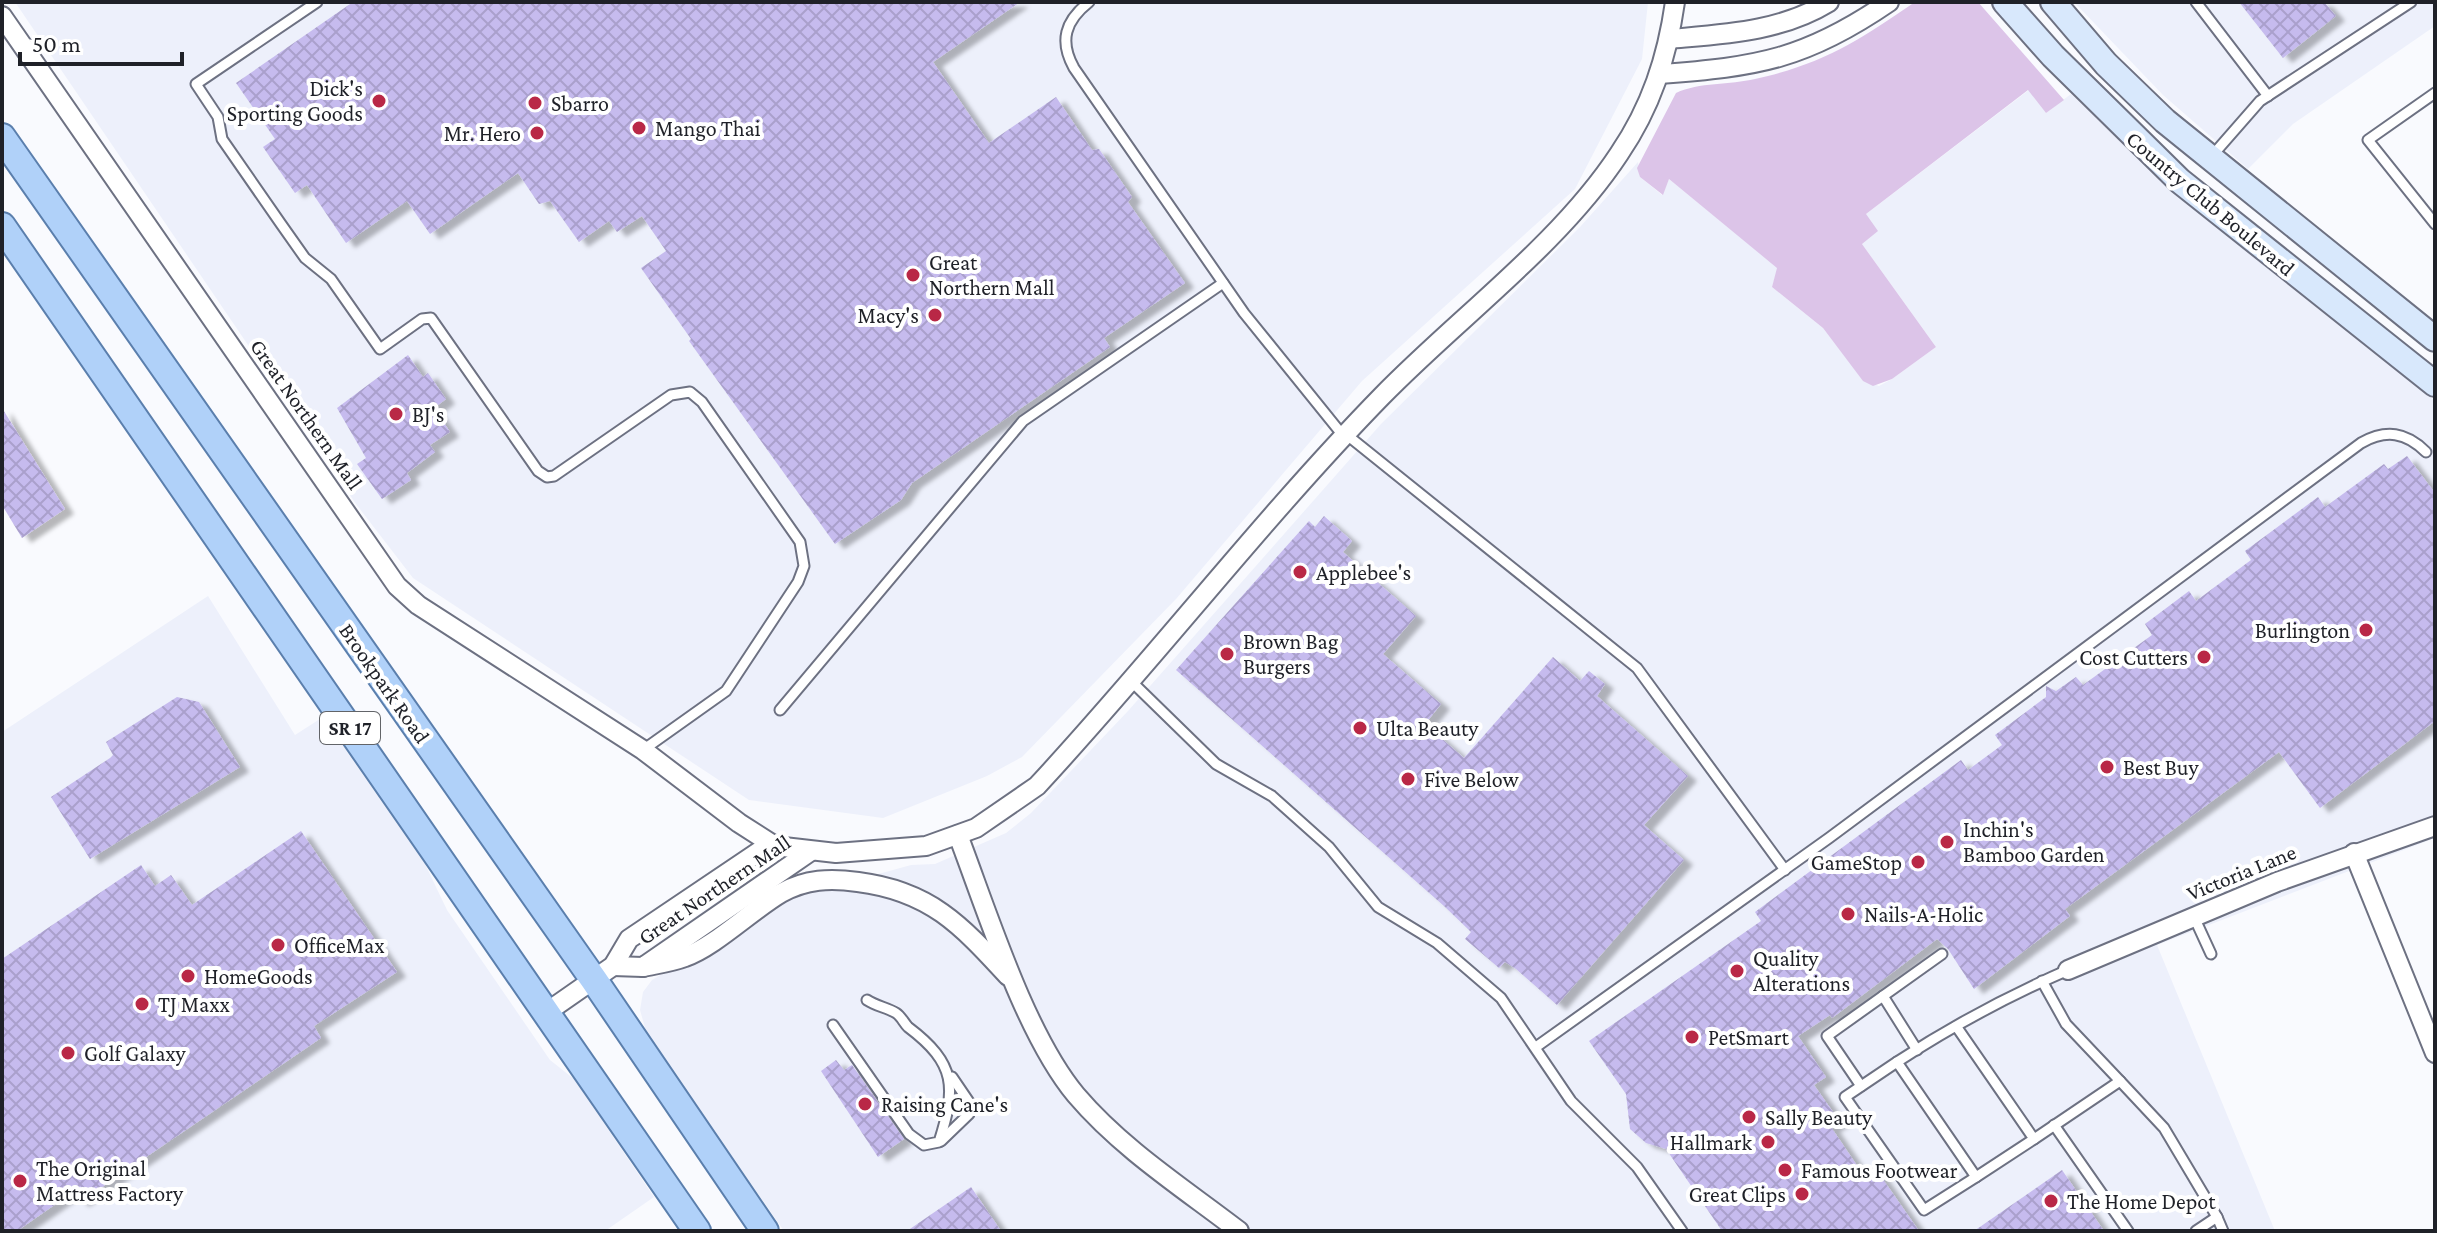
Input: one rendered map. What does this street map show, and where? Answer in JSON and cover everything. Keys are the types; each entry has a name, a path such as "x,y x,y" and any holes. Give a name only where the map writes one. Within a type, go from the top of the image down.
{"main road":[{"name":"Brookpark Road","path":"2,137 604,973 765,1231"},
{"name":"SR 17","path":"2,226 697,1231"}],"street":[{"name":"Great Northern Mall","path":"2,16 397,586 433,615 643,750 770,844 811,851 913,848 958,835 999,815 1037,786 1383,395 1581,203 1630,138 1659,74 1675,2"},
{"path":"1669,39 1757,29 1797,18 1829,2"},
{"path":"1659,74 1732,68 1799,52 1837,36 1889,2"},
{"name":"Country Club Boulevard","path":"2005,2 2063,67 2180,181 2435,384"},
{"name":"Country Club Boulevard","path":"2053,2 2106,64 2209,159 2435,339"},
{"name":"Victoria Lane","path":"2068,970 2354,853 2435,826"},
{"path":"958,835 1045,1048 1078,1097 1113,1134 1239,1231"},
{"name":"Great Northern Mall","path":"547,1012 604,973 629,939 770,844"},
{"name":"Great Northern Mall","path":"643,967 811,851"},
{"path":"2354,853 2435,1053"},
{"name":"Great Northern Mall","path":"604,973 687,957 796,886 834,878 884,885 909,893 949,916 1018,987"}],"lane":[{"path":"317,2 196,84 218,117 222,139 281,224 305,258 331,279 380,349 422,319 431,318 538,471 547,477 554,476 671,395 690,392 702,402 800,542 804,566 798,582 726,691 643,750"},
{"path":"1089,2 1066,30 1069,58 1223,283 1346,436 1637,668 1785,870"},
{"path":"2196,2 2268,96"},
{"path":"2209,159 2268,96 2411,2"},
{"path":"2435,93 2368,140 2435,224"},
{"path":"780,710 1023,421 1223,283"},
{"path":"1536,1047 1785,870 2361,443 2374,435 2391,433 2415,441 2426,452"},
{"path":"1131,681 1216,764 1272,796 1329,847 1378,907 1431,938 1496,993 1571,1101 1637,1167 1682,1231"},
{"path":"2194,917 2211,954"},
{"path":"1861,1086 1827,1036 1942,954"},
{"path":"2068,970 1956,1026 1845,1097 1924,1210 2120,1081"},
{"path":"2042,981 2066,1024 2164,1128 2223,1231"},
{"path":"1883,996 1917,1050"},
{"path":"833,1025 909,1134 924,1145 939,1142 969,1114 969,1102 923,1037 904,1024 897,1013 867,1000"},
{"path":"1956,1026 2034,1139"},
{"path":"1897,1062 1976,1177"},
{"path":"939,1142 953,1090 947,1071"},
{"path":"2054,1125 2128,1231"},
{"path":"2196,1231 2217,1217"}],"shaded area":[{"path":"15,2 1648,2 1642,59 1575,189 1362,381 1176,599 1022,757 987,776 883,818 749,800 413,578 356,504"},
{"path":"1915,2 1978,2 2064,100 2046,113 2028,90 1866,214 1878,231 1862,244 1936,347 1892,379 1873,386 1863,381 1823,328 1772,287 1777,268 1669,179 1663,195 1640,177 1637,168 1676,93 1695,87 1755,79 1801,66 1857,40"},
{"path":"2074,2 2435,2 2435,26 2293,124 2248,169 2163,95"},
{"path":"2029,90 2046,113 2071,94 2192,205 2435,401 2435,838 2157,945 2275,1231 784,1231 647,1035 640,1010 643,992 652,980 803,889 846,883 911,865 935,864 1006,833 1031,813 1128,711 1381,424 1580,227 1638,162 1640,177 1662,195 1669,179 1778,268 1772,287 1823,328 1864,381 1879,386 1892,379 1936,347 1862,244 1866,214"},
{"path":"208,596 295,735 323,717 425,864 447,910 550,1060 574,1079 654,1197 605,1231 2,1231 2,732"}],"building":[{"name":"Great Northern Mall","path":"353,2 1020,2 933,62 989,143 1056,97 1092,150 1099,149 1132,197 1128,202 1185,283 1104,338 1110,347 912,483 901,500 835,544 689,341 691,339 641,268 666,251 642,216 617,232 609,221 579,242 550,201 539,204 518,173 430,234 407,201 346,243 307,185 295,193 263,147 275,139 236,83"},
{"path":"2239,2 2324,2 2336,16 2283,58"},
{"path":"408,355 423,377 428,373 446,399 434,408 450,432 430,445 435,452 407,473 411,480 382,499 357,464 366,458 337,408"},
{"path":"2,408 65,509 22,538 2,505"},
{"path":"2407,456 2435,493 2435,721 2320,808 2279,752 2065,909 2070,916 1974,989 1948,949 1937,939 1832,1018 1830,1015 1798,1036 1826,1077 1814,1085 1840,1122 1831,1127 1862,1173 1873,1165 1919,1231 1722,1231 1666,1149 1646,1143 1630,1129 1626,1094 1589,1041 1761,921 1755,912 1961,760 1968,770 2002,745 1995,735 2046,697 2046,686 2056,691 2076,677 2083,685 2152,635 2145,624 2189,591 2196,601 2251,560 2245,551 2318,497 2325,507 2384,464 2388,469"},
{"path":"1324,516 1352,541 1343,552 1416,616 1383,654 1441,704 1425,724 1464,758 1553,657 1580,681 1589,671 1605,684 1597,696 1688,776 1644,825 1684,860 1557,1005 1516,969 1505,962 1499,968 1465,939 1471,932 1444,906 1176,670 1309,521 1315,527"},
{"path":"177,697 199,702 240,767 90,859 51,797 113,755 106,742"},
{"path":"301,831 397,972 314,1026 321,1038 80,1202 73,1192 17,1231 2,1231 2,959 141,865 155,886 171,875 192,905"},
{"path":"836,1060 844,1070 852,1065 904,1139 878,1157 821,1071"},
{"name":"The Home Depot","path":"2062,1170 2104,1231 1974,1231"},
{"path":"971,1187 1001,1231 907,1231"}],"place":[{"name":"Dick's Sporting Goods","path":"379,101"},
{"name":"Sbarro","path":"535,103"},
{"name":"Mango Thai","path":"639,128"},
{"name":"Mr. Hero","path":"537,133"},
{"name":"Great Northern Mall","path":"913,275"},
{"name":"Macy's","path":"935,315"},
{"name":"BJ's","path":"396,414"},
{"name":"Applebee's","path":"1300,572"},
{"name":"Burlington","path":"2366,630"},
{"name":"Brown Bag Burgers","path":"1227,654"},
{"name":"Cost Cutters","path":"2204,657"},
{"name":"Ulta Beauty","path":"1360,728"},
{"name":"Best Buy","path":"2107,767"},
{"name":"Five Below","path":"1408,779"},
{"name":"Inchin's Bamboo Garden","path":"1947,842"},
{"name":"GameStop","path":"1918,862"},
{"name":"Nails-A-Holic","path":"1848,914"},
{"name":"OfficeMax","path":"278,945"},
{"name":"Quality Alterations","path":"1737,971"},
{"name":"HomeGoods","path":"188,976"},
{"name":"TJ Maxx","path":"142,1004"},
{"name":"PetSmart","path":"1692,1037"},
{"name":"Golf Galaxy","path":"68,1053"},
{"name":"Raising Cane's","path":"865,1104"},
{"name":"Sally Beauty","path":"1749,1117"},
{"name":"Hallmark","path":"1768,1142"},
{"name":"Famous Footwear","path":"1785,1170"},
{"name":"The Original Mattress Factory","path":"20,1181"},
{"name":"Great Clips","path":"1802,1194"},
{"name":"The Home Depot","path":"2051,1201"}]}
